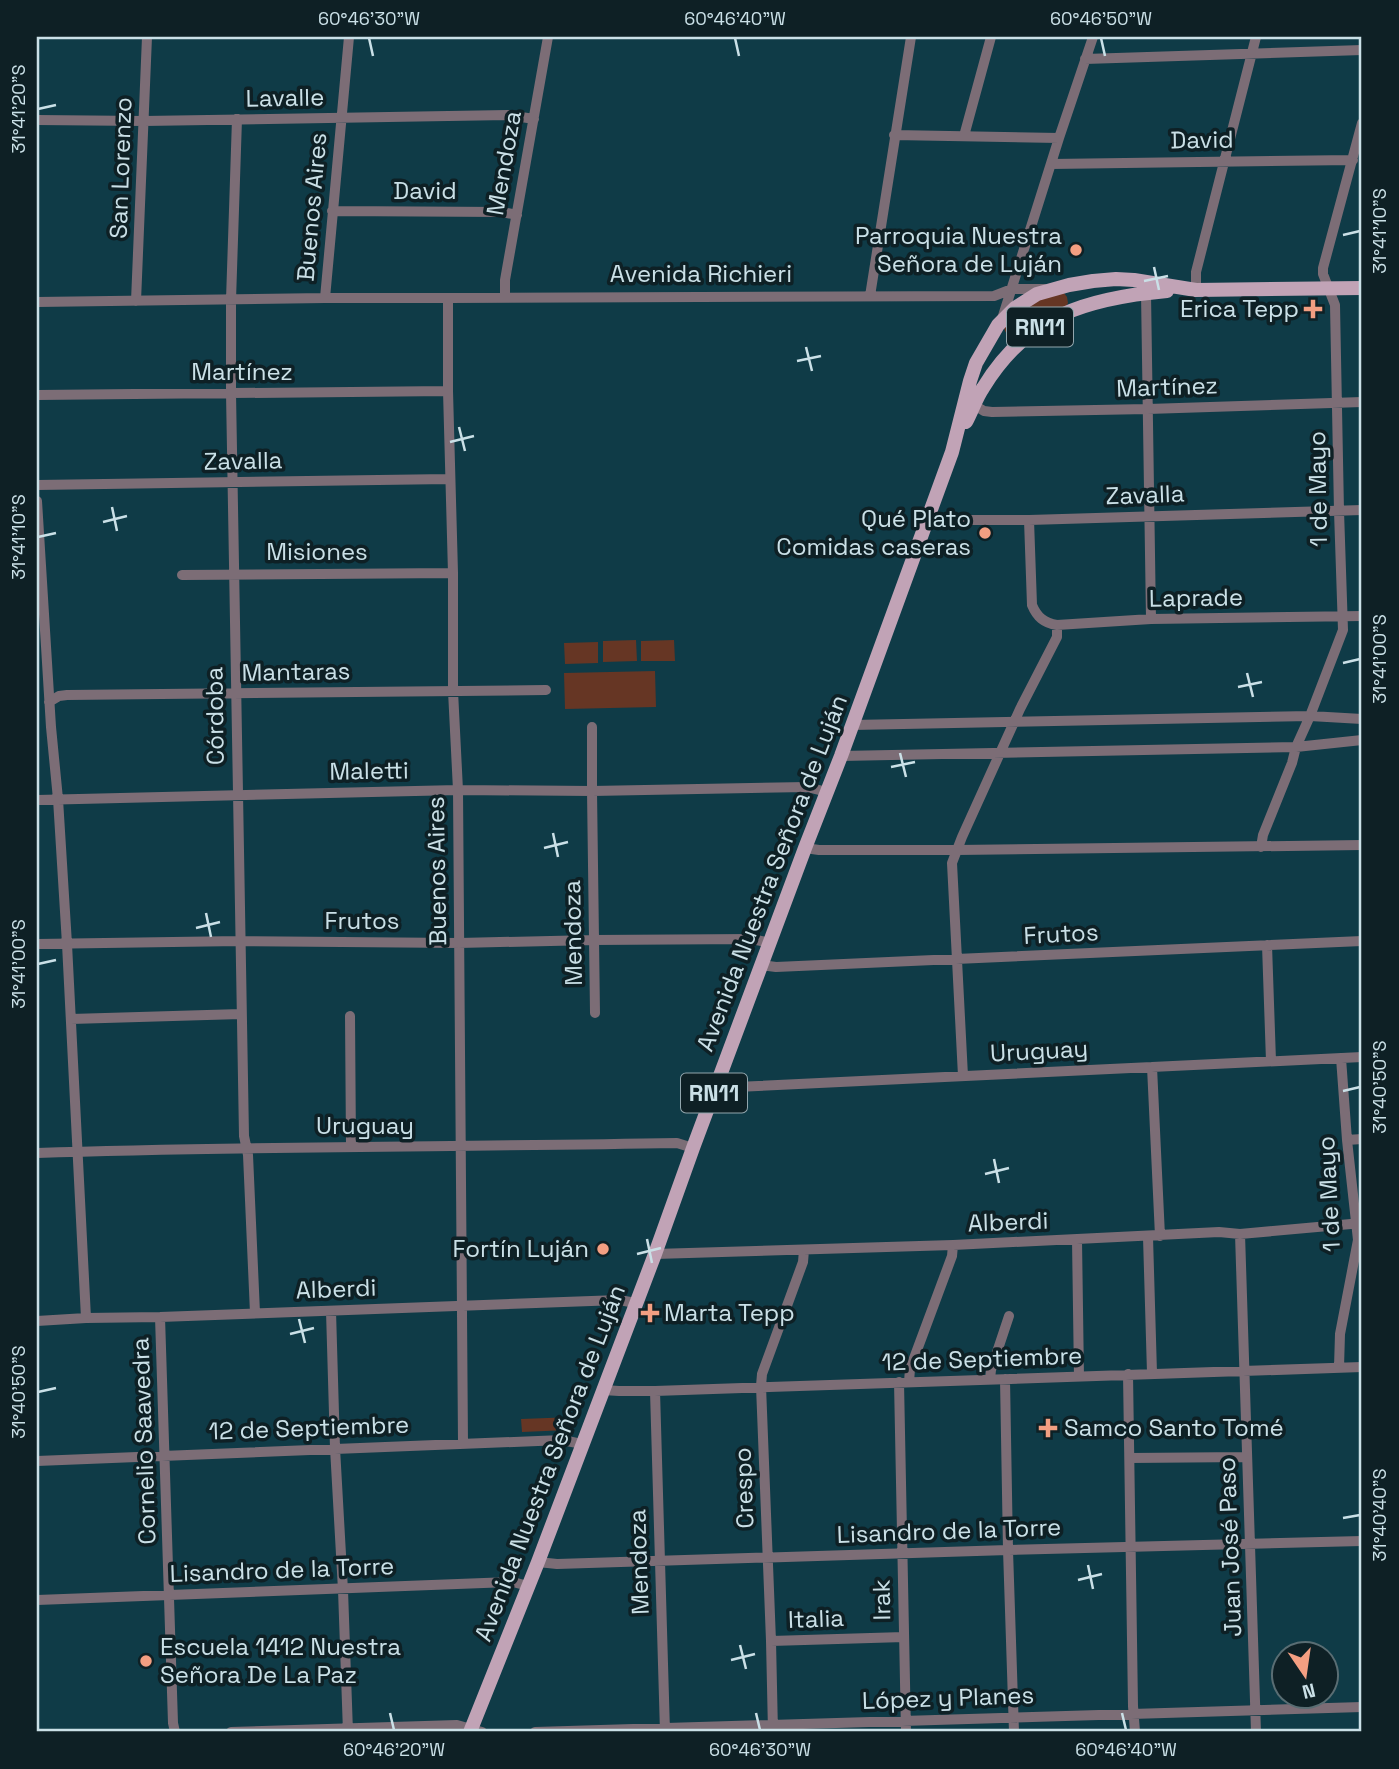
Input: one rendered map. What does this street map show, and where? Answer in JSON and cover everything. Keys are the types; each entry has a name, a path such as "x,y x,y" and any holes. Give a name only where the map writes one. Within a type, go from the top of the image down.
{"main road":[{"name":"Avenida Richieri","path":"1050,289 1116,279 1193,290 1362,288"},
{"name":"RN11","path":"1069,285 1076,294 1074,308"},
{"name":"Avenida Nuestra Señora de Luján","path":"475,1731 930,516 952,452 976,363 1000,322 1027,299 1050,289"},
{"name":"RN11","path":"952,452 987,380 1017,344 1044,325 1074,308 1103,299 1193,290"},
{"name":"RN11","path":"1000,322 998,333 1002,340 1007,344 1017,344"}],"street":[{"name":"San Lorenzo","path":"136,301 147,37"},
{"name":"Buenos Aires","path":"325,298 349,37"},
{"name":"Mendoza","path":"505,298 505,280 548,37"},
{"path":"870,296 911,37"},
{"path":"964,136 991,37"},
{"path":"1000,322 1093,37"},
{"path":"1193,290 1256,37"},
{"path":"1085,59 1362,50"},
{"name":"Lavalle","path":"37,120 144,121 508,115 534,119"},
{"name":"Córdoba","path":"237,119 231,393 240,1014 244,1136 255,1313"},
{"name":"1 de Mayo","path":"1261,846 1296,747 1343,630 1335,305 1323,268 1362,123"},
{"path":"894,135 1059,138"},
{"name":"David","path":"1051,164 1353,160"},
{"name":"David","path":"332,211 502,212 517,215"},
{"name":"Avenida Richieri","path":"37,302 325,298 994,296 1012,289 1050,289"},
{"path":"1146,293 1151,619"},
{"name":"Buenos Aires","path":"448,299 453,691 458,790 463,1443"},
{"name":"Martínez","path":"37,395 448,391"},
{"name":"Martínez","path":"974,405 984,411 992,411 1362,402"},
{"name":"Zavalla","path":"37,485 449,479"},
{"path":"37,501 39,577 67,944 86,1318"},
{"name":"Zavalla","path":"930,516 952,520 1029,520 1362,510"},
{"path":"963,1076 952,863 1057,637 1057,625 1047,624 1035,613 1032,605 1029,520"},
{"name":"Misiones","path":"182,575 453,573"},
{"name":"Laprade","path":"1057,625 1151,619 1362,616"},
{"name":"Mantaras","path":"49,702 67,695 546,690"},
{"path":"852,725 1310,716 1362,719"},
{"name":"Mendoza","path":"592,727 595,1013"},
{"path":"841,756 1296,747 1362,740"},
{"name":"Maletti","path":"37,800 458,790 592,791 807,787 827,792"},
{"path":"805,848 957,850 1362,845"},
{"name":"Frutos","path":"37,944 752,939 770,943"},
{"name":"Frutos","path":"761,965 776,967 1362,941"},
{"path":"1267,945 1270,1062"},
{"path":"71,1019 240,1014"},
{"path":"350,1016 351,1147"},
{"name":"Uruguay","path":"717,1085 736,1087 1362,1057"},
{"name":"1 de Mayo","path":"1339,1367 1340,1334 1359,1223 1347,1140 1341,1058"},
{"path":"1152,1067 1160,1236"},
{"path":"1347,1140 1362,1139"},
{"name":"Uruguay","path":"37,1153 246,1147 677,1143 693,1148"},
{"name":"Alberdi","path":"655,1254 953,1245 1219,1232 1240,1234 1359,1223"},
{"name":"Juan José Paso","path":"1240,1234 1256,1732"},
{"path":"1148,1237 1152,1373"},
{"path":"1077,1240 1079,1377"},
{"name":"Irak","path":"906,1727 904,1382 952,1256 953,1245"},
{"name":"Crespo","path":"772,1729 761,1386 762,1374 803,1262 804,1250"},
{"name":"Alberdi","path":"37,1321 620,1300 636,1303"},
{"path":"331,1311 348,1730"},
{"path":"990,1379 1009,1316"},
{"name":"Cornelio Saavedra","path":"160,1317 175,1732"},
{"name":"12 de Septiembre","path":"603,1390 655,1391 1362,1367"},
{"path":"1128,1374 1135,1732"},
{"path":"1005,1379 1014,1732"},
{"name":"Mendoza","path":"655,1391 665,1730"},
{"name":"12 de Septiembre","path":"37,1461 463,1443 562,1440 582,1444"},
{"path":"1130,1458 1247,1457"},
{"name":"Lisandro de la Torre","path":"538,1562 558,1564 1362,1541"},
{"name":"Lisandro de la Torre","path":"37,1600 513,1582 528,1586"},
{"name":"Italia","path":"771,1641 904,1637"},
{"name":"López y Planes","path":"536,1732 906,1727 1014,1717 1362,1707"},
{"path":"231,1732 457,1725 475,1731"}],"shaded area":[{"path":"1049,293 1064,293 1068,303 1065,308 1016,338 1006,333 1004,327 1009,320"},
{"path":"636,640 637,661 603,662 603,641"},
{"path":"674,640 675,661 641,661 641,641"},
{"path":"598,642 598,663 565,664 564,643"},
{"path":"655,671 656,707 565,709 564,673"},
{"path":"574,1417 569,1430 522,1432 521,1419"}],"place":[{"name":"Parroquia Nuestra Señora de Luján","path":"1076,250"},
{"name":"Erica Tepp","path":"1313,309"},
{"name":"Qué Plato Comidas caseras","path":"985,533"},
{"name":"Fortín Luján","path":"603,1249"},
{"name":"Marta Tepp","path":"650,1313"},
{"name":"Samco Santo Tomé","path":"1048,1428"},
{"name":"Escuela 1412 Nuestra Señora De La Paz","path":"146,1661"}]}
